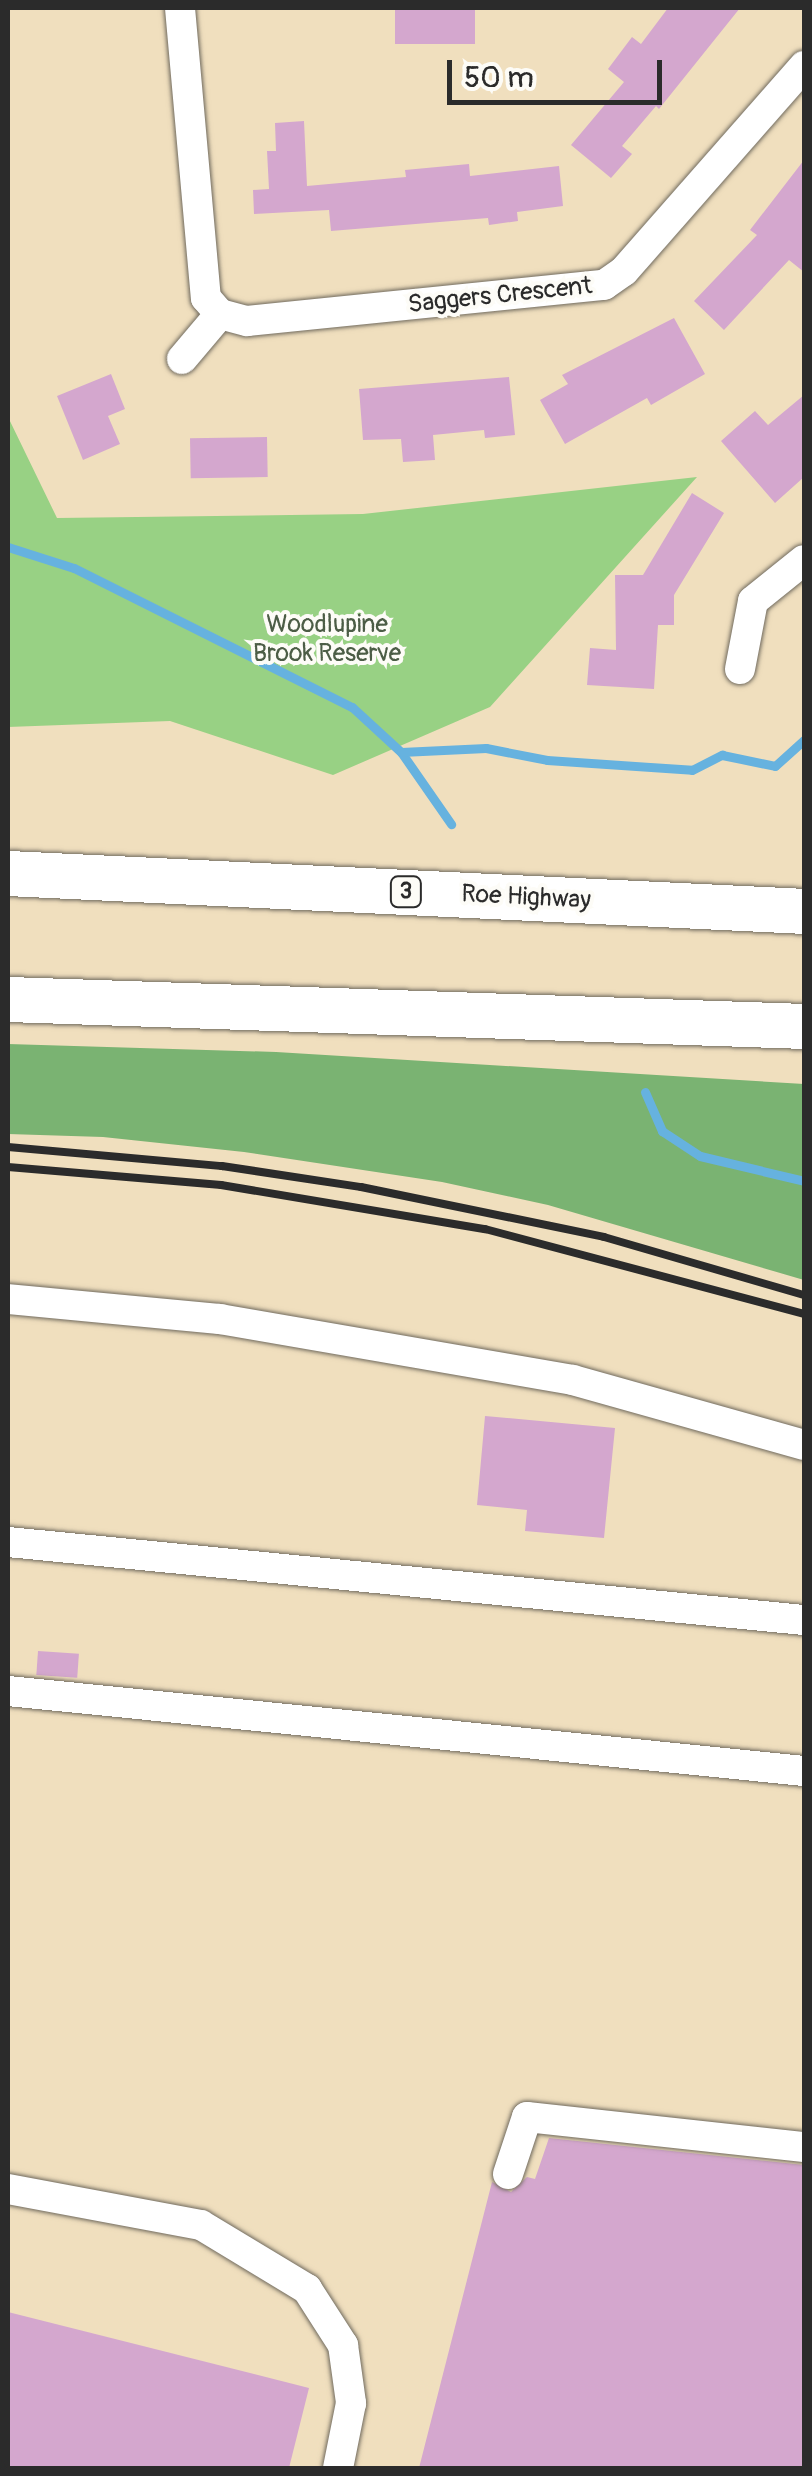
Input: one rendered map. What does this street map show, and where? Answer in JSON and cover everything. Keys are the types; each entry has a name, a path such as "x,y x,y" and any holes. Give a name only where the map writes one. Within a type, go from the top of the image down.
{"highway":[{"name":"Roe Highway","path":"8,873 804,911"},
{"path":"8,999 804,1026"}],"street":[{"path":"180,8 206,298 220,314 182,359"},
{"name":"Saggers Crescent","path":"220,314 247,320 604,286 624,272 804,66"},
{"path":"740,669 752,601 804,560"},
{"path":"8,1298 220,1320 554,1377 804,1445"},
{"path":"8,1542 804,1620"},
{"path":"8,1691 804,1771"},
{"path":"508,2174 527,2117 804,2147"},
{"path":"8,2190 201,2225 307,2289 343,2345 351,2403 338,2468"}],"green space":[{"name":"Woodlupine Brook Reserve","path":"8,417 57,518 363,514 697,477 490,707 333,775 170,721 8,727"},
{"path":"8,1044 276,1052 804,1084 804,1280 548,1205 442,1182 244,1152 103,1137 8,1134"}],"building":[{"path":"395,8 475,8 475,44 395,44"},
{"path":"668,8 740,8 659,109 656,106 622,146 632,154 611,178 571,145 624,82 608,69 632,37 641,44"},
{"path":"304,121 307,186 406,177 405,170 469,164 470,176 559,166 563,206 517,212 518,221 489,225 488,218 331,231 329,210 254,214 253,190 269,189 267,151 276,151 275,123"},
{"path":"804,160 804,272 789,260 724,330 694,301 757,235 750,230"},
{"path":"674,318 705,374 651,405 647,398 565,444 540,400 568,384 562,375"},
{"path":"111,374 125,409 108,416 120,444 83,460 57,396"},
{"path":"509,377 515,435 485,438 484,430 433,435 435,460 403,462 401,439 363,440 359,389"},
{"path":"804,395 804,477 775,503 721,441 755,411 768,425"},
{"path":"267,437 268,477 191,478 190,438"},
{"path":"692,493 724,513 674,595 674,625 658,625 654,689 587,685 590,648 616,650 615,575 643,575"},
{"path":"485,1416 615,1428 604,1538 525,1531 527,1510 477,1505"},
{"path":"38,1651 79,1654 77,1678 36,1675"},
{"path":"549,2138 804,2165 804,2468 419,2468 492,2182 511,2192 527,2177 535,2179"},
{"path":"8,2312 309,2388 289,2468 8,2468"}],"waterway":[{"path":"8,547 74,568 352,707 401,752 451,824"},
{"path":"401,752 486,748 547,760 692,770 722,755 775,766 804,740"},
{"path":"645,1092 662,1131 700,1156 804,1181"}],"railway":[{"path":"8,1147 222,1166 361,1187 604,1237 804,1295"},
{"path":"8,1167 221,1185 485,1229 804,1314"}]}
